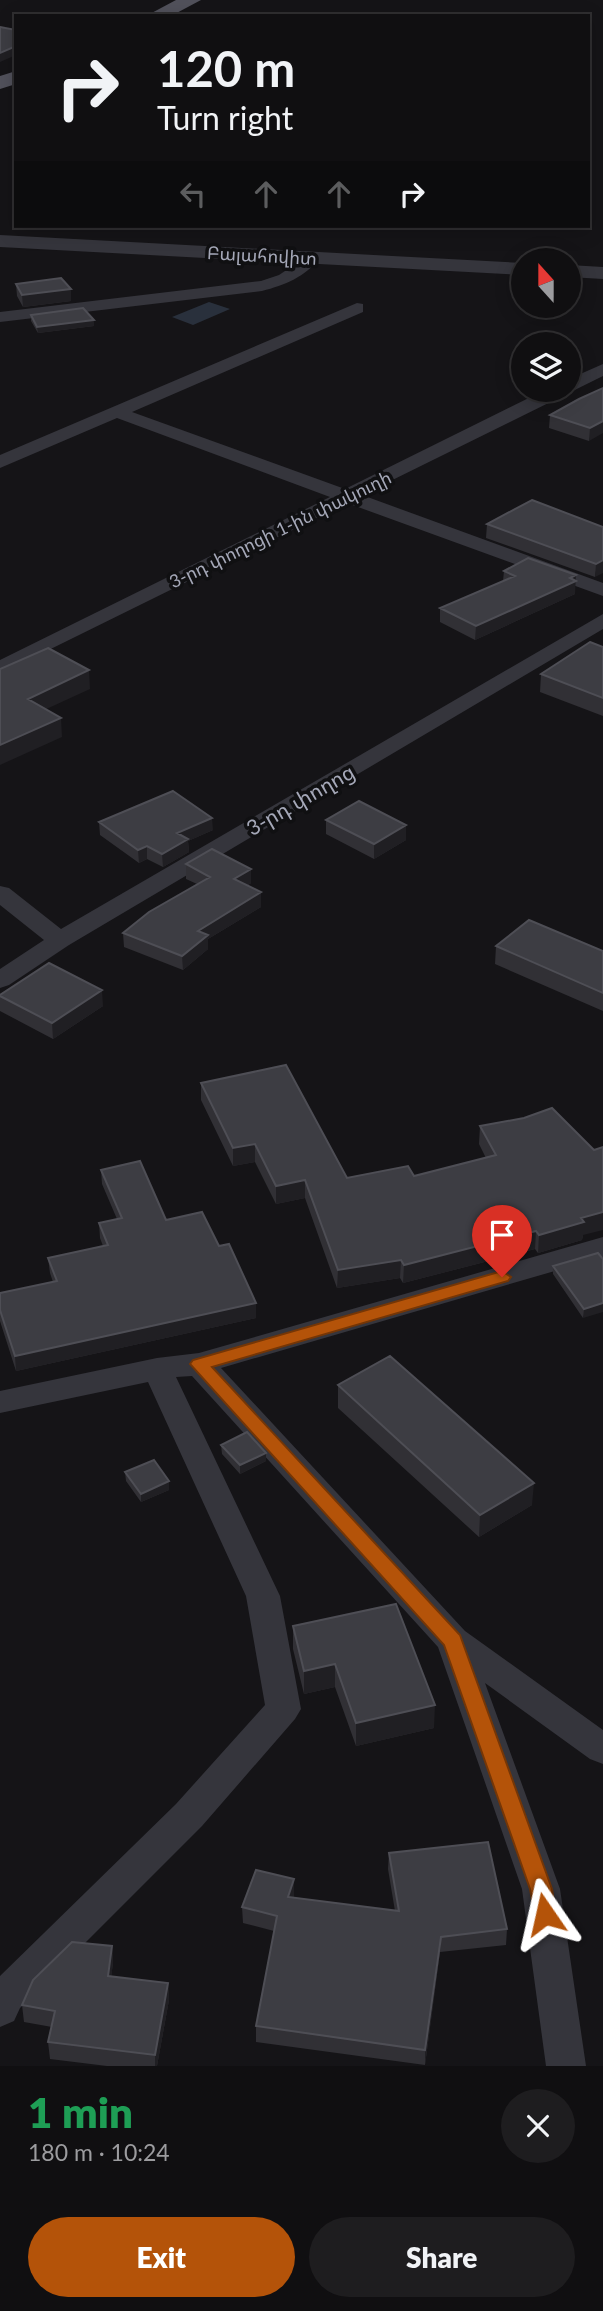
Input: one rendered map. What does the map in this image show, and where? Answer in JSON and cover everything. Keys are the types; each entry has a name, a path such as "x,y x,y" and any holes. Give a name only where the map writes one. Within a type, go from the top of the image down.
{"main road":[{"path":"160,14 191,0"}],"street":[{"name":"Բալահովիտ","path":"0,241 511,268"},
{"path":"0,317 280,283 296,274 312,258"},
{"path":"581,272 603,273"},
{"path":"0,462 119,413 357,308"},
{"path":"581,380 603,369"},
{"name":"3-րդ փողոցի 1-ին փակուղի","path":"0,668 535,402"},
{"path":"119,413 603,590"},
{"name":"3-րդ փողոց","path":"0,980 60,940 603,620"},
{"path":"0,892 60,940"},
{"path":"0,1402 157,1369 199,1364 603,1247"},
{"path":"199,1364 453,1641 603,1749"},
{"path":"0,2009 6,1996 189,1815 283,1709 263,1596 157,1369"},
{"path":"453,1641 541,1889 566,2066"}],"water":[{"path":"209,302 230,309 193,325 172,317"}],"building":[{"path":"0,27 14,30 14,47 0,53"},
{"path":"61,278 71,289 22,295 16,284"},
{"path":"83,308 94,320 37,327 31,315"},
{"path":"603,388 603,421 590,428 550,415 574,402 581,402 581,398"},
{"path":"532,500 603,527 603,560 596,564 487,524"},
{"path":"528,558 576,575 570,578 576,581 476,626 440,608 515,576 504,571"},
{"path":"590,642 603,647 603,698 541,674"},
{"path":"48,648 89,670 28,699 61,718 0,745 0,669"},
{"path":"173,791 212,818 177,833 188,839 162,854 147,846 138,850 99,822"},
{"path":"359,801 406,825 374,844 326,820"},
{"path":"212,849 251,869 234,879 261,892 198,931 208,935 182,956 123,933 149,912 210,877 186,864"},
{"path":"529,920 603,951 603,993 496,946"},
{"path":"49,963 102,990 52,1023 0,996"},
{"path":"286,1065 347,1178 408,1166 414,1176 496,1155 480,1126 524,1118 552,1108 594,1150 603,1147 603,1212 581,1218 584,1222 539,1235 536,1231 404,1265 401,1260 338,1270 305,1180 276,1186 255,1144 233,1148 201,1083"},
{"path":"140,1161 166,1220 202,1212 219,1246 229,1244 256,1303 15,1356 0,1310 0,1293 57,1281 48,1258 108,1245 99,1223 122,1218 101,1170"},
{"path":"598,1253 603,1259 603,1303 584,1309 553,1266"},
{"path":"390,1356 534,1483 480,1515 338,1385"},
{"path":"247,1432 266,1453 240,1465 221,1445"},
{"path":"154,1460 169,1481 141,1494 125,1472"},
{"path":"396,1604 435,1705 356,1723 335,1664 304,1671 293,1626"},
{"path":"488,1842 507,1929 441,1937 425,2050 256,2026 277,1916 242,1907 256,1870 294,1879 288,1897 399,1911 389,1853"},
{"path":"72,1942 112,1946 108,1976 168,1983 155,2055 48,2042 55,2011 22,2005 33,1980"}],"route":[{"path":"502,1277 199,1364 453,1641 541,1889 545,1914"}]}
